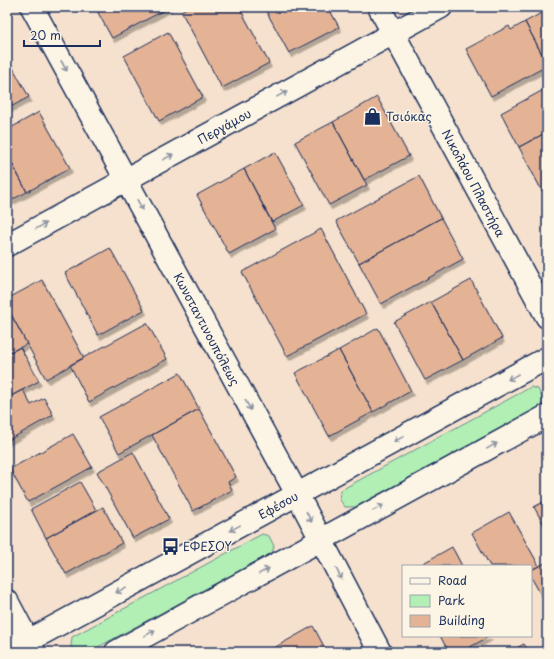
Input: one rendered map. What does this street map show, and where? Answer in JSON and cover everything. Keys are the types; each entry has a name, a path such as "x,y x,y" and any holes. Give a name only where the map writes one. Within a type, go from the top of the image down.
{"street":[{"name":"Κωνσταντινουπόλεως","path":"32,7 297,494 380,652"},
{"name":"Νικολάου Πλαστήρα","path":"379,7 547,317"},
{"name":"Περγάμου","path":"7,245 441,7"},
{"name":"Εφέσου","path":"8,652 31,646 297,494 547,358"},
{"path":"116,652 547,416"},
{"path":"7,601 31,646"}],"green space":[{"path":"531,387 538,389 543,400 541,406 355,507 345,507 340,500 341,490"},
{"path":"262,534 269,536 274,546 272,553 89,652 75,652 71,646 72,637"}],"building":[{"path":"95,7 170,7 112,38"},
{"path":"188,7 239,7 269,63 222,88 181,11"},
{"path":"264,7 328,7 339,27 289,53"},
{"path":"547,10 547,59 545,60 525,22"},
{"path":"525,22 547,66 491,96 466,49 509,26 511,30"},
{"path":"168,32 203,97 159,121 124,56"},
{"path":"9,61 29,97 7,109 7,62"},
{"path":"547,88 547,132 519,147 501,113"},
{"path":"377,97 409,156 364,180 333,122"},
{"path":"39,112 70,168 27,192 7,154 7,130"},
{"path":"333,122 367,185 329,205 295,142"},
{"path":"547,132 547,188 542,191 519,147"},
{"path":"275,152 304,205 272,222 244,169"},
{"path":"7,154 27,192 7,202"},
{"path":"244,169 275,229 229,254 197,195"},
{"path":"419,176 441,218 359,263 336,221"},
{"path":"441,218 463,259 381,304 359,263"},
{"path":"321,229 366,314 287,356 242,272"},
{"path":"110,248 144,310 98,335 65,273"},
{"path":"42,280 84,358 46,379 7,307 7,299"},
{"path":"471,280 502,338 463,360 431,302"},
{"path":"431,302 463,360 425,380 394,322"},
{"path":"7,307 27,344 7,354"},
{"path":"147,323 167,359 89,402 70,365"},
{"path":"378,328 411,391 373,412 339,350"},
{"path":"20,347 39,381 7,398 7,354"},
{"path":"339,350 373,412 329,436 295,373"},
{"path":"180,373 199,409 119,453 99,417"},
{"path":"23,390 31,405 44,398 53,415 7,441 7,398"},
{"path":"199,409 236,477 228,482 232,490 193,511 152,435"},
{"path":"73,434 92,467 28,502 10,469"},
{"path":"133,452 169,519 133,538 97,472"},
{"path":"80,482 96,510 46,538 31,509"},
{"path":"547,500 547,530 534,507"},
{"path":"103,507 122,543 66,574 46,538"},
{"path":"509,512 539,566 532,570 532,565 489,565 472,533"},
{"path":"452,547 461,565 420,565"},
{"path":"547,562 547,605 532,579 532,570"},
{"path":"313,626 327,652 274,652 272,649"},
{"path":"441,637 488,637 461,652 449,652"},
{"path":"524,644 529,652 509,652"}],"place":[{"name":"Τσιόκας","path":"373,116"},
{"name":"ΕΦΕΣΟΥ","path":"170,546"}]}
